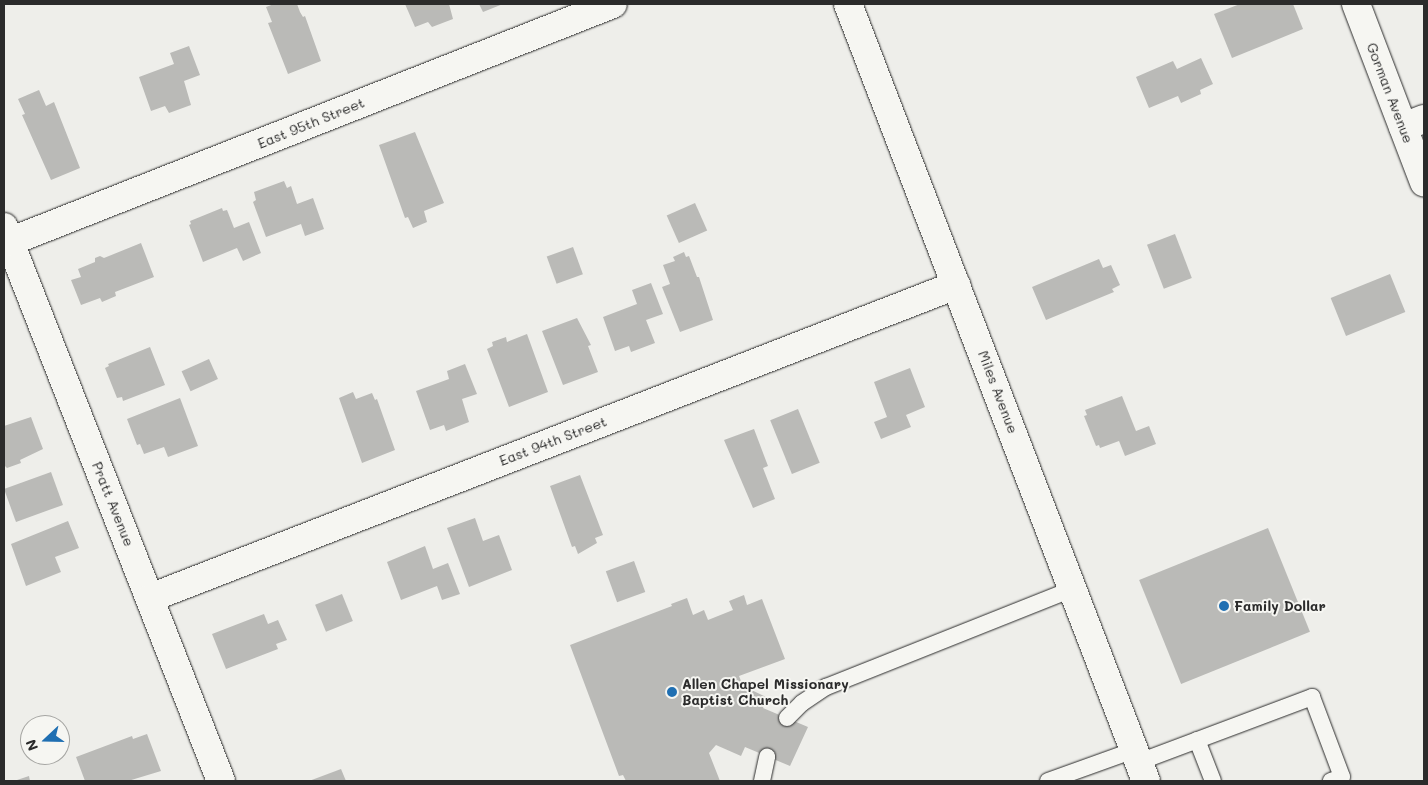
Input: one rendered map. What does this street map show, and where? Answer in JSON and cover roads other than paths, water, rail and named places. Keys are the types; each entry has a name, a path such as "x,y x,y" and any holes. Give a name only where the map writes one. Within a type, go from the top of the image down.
{"street":[{"name":"East 95th Street","path":"9,250 613,4"},
{"name":"Miles Avenue","path":"848,4 1140,765"},
{"name":"Gorman Avenue","path":"1356,4 1414,123 1424,182"},
{"name":"Pratt Avenue","path":"9,250 150,598 221,781"},
{"name":"East 94th Street","path":"150,598 956,285"}],"lane":[{"path":"787,718 802,703 826,688 1072,589"},
{"path":"1048,781 1140,765 1197,740 1312,697 1342,777 1331,781"},
{"path":"1197,740 1213,781"},
{"path":"762,781 767,757"}],"place":[{"name":"Family Dollar","path":"1224,606"},
{"name":"Allen Chapel Missionary Baptist Church","path":"672,692"}]}
